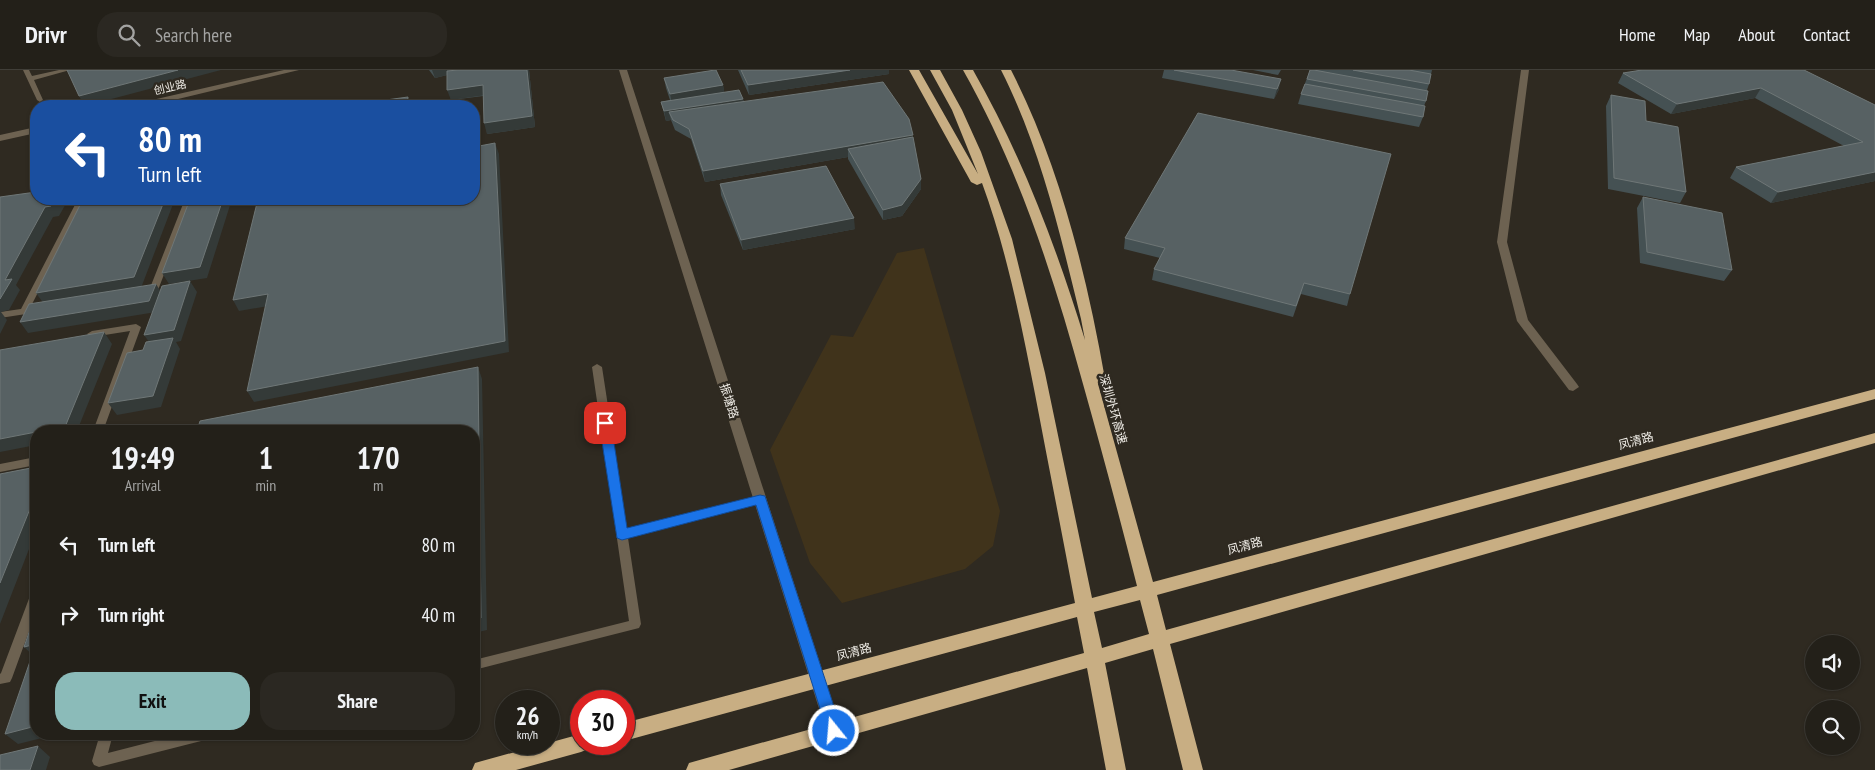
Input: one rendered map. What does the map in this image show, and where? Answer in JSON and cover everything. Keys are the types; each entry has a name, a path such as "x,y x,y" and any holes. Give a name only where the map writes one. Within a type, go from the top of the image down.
{"highway":[{"path":"914,70 945,122 1000,224"},
{"path":"935,70 970,142 1011,259 1040,386 1116,770"},
{"name":"深圳外环高速","path":"968,70 998,126 1031,200 1061,285 1108,445 1193,770"},
{"path":"1006,70 1025,107 1058,203 1088,319 1108,445"},
{"name":"凤清路","path":"635,729 1875,394"},
{"path":"696,770 1875,438"},
{"path":"482,770 570,746"}],"street":[{"name":"创业路","path":"165,100 295,70"},
{"name":"振塘路","path":"623,70 834,731"},
{"path":"1525,70 1502,242 1523,321 1572,387"},
{"path":"0,138 30,131"}],"lane":[{"path":"26,70 40,100"},
{"path":"30,79 67,70"},
{"path":"24,311 79,205"},
{"path":"135,293 154,290 187,205"},
{"path":"0,315 52,306"},
{"path":"78,336 136,327 100,425"},
{"path":"480,663 635,624 596,367"},
{"path":"0,468 30,462"},
{"path":"622,535 760,500"},
{"path":"0,679 6,678 30,612"},
{"path":"104,740 99,761 181,740"}],"shaded area":[{"path":"924,248 1000,511 993,546 965,569 842,603 810,563 770,450 831,335 853,337 897,253"}],"building":[{"path":"67,70 178,70 79,96"},
{"path":"527,70 532,116 484,123 483,85 447,90 447,71"},
{"path":"716,70 723,85 670,94 664,78"},
{"path":"741,70 850,70 748,85"},
{"path":"1174,70 1231,70 1281,79 1277,89"},
{"path":"1310,70 1428,91 1426,101 1307,79"},
{"path":"1353,70 1409,70 1431,74 1429,84"},
{"path":"1642,70 1804,70 1875,105 1875,172 1778,192 1736,167 1863,142 1761,88 1677,104 1623,73"},
{"path":"883,82 909,119 913,135 703,171 689,129 673,120 669,112"},
{"path":"1305,84 1425,106 1423,117 1301,94"},
{"path":"739,90 743,99 664,111 661,102"},
{"path":"1611,95 1645,101 1646,121 1678,127 1686,192 1614,178"},
{"path":"408,97 408,100 386,100"},
{"path":"1198,113 1391,154 1350,294 1304,283 1296,306 1154,269 1165,248 1125,238"},
{"path":"913,137 921,179 902,205 883,210 848,149"},
{"path":"495,143 505,341 247,391 268,294 233,300 257,205 480,205 480,146"},
{"path":"826,166 854,218 741,240 720,184"},
{"path":"30,193 30,205 52,205 45,207 5,280 12,279 0,299 0,197"},
{"path":"1643,197 1722,213 1732,270 1647,252"},
{"path":"80,205 163,205 134,277 36,293"},
{"path":"188,205 221,205 200,267 162,273"},
{"path":"190,281 174,330 144,335 162,286"},
{"path":"156,284 149,301 20,322 29,304"},
{"path":"104,332 66,425 30,425 30,433 0,439 0,350"},
{"path":"173,338 153,396 108,403 127,353 143,350 146,342"},
{"path":"478,367 479,425 199,425 200,421"},
{"path":"30,468 30,509 0,583 0,474"},
{"path":"480,534 481,618 480,618"},
{"path":"30,630 30,646 24,647"},
{"path":"30,661 30,728 5,734"},
{"path":"38,746 30,770 0,770 0,755"}],"route":[{"path":"605,423 622,535 760,500 834,731"}]}
